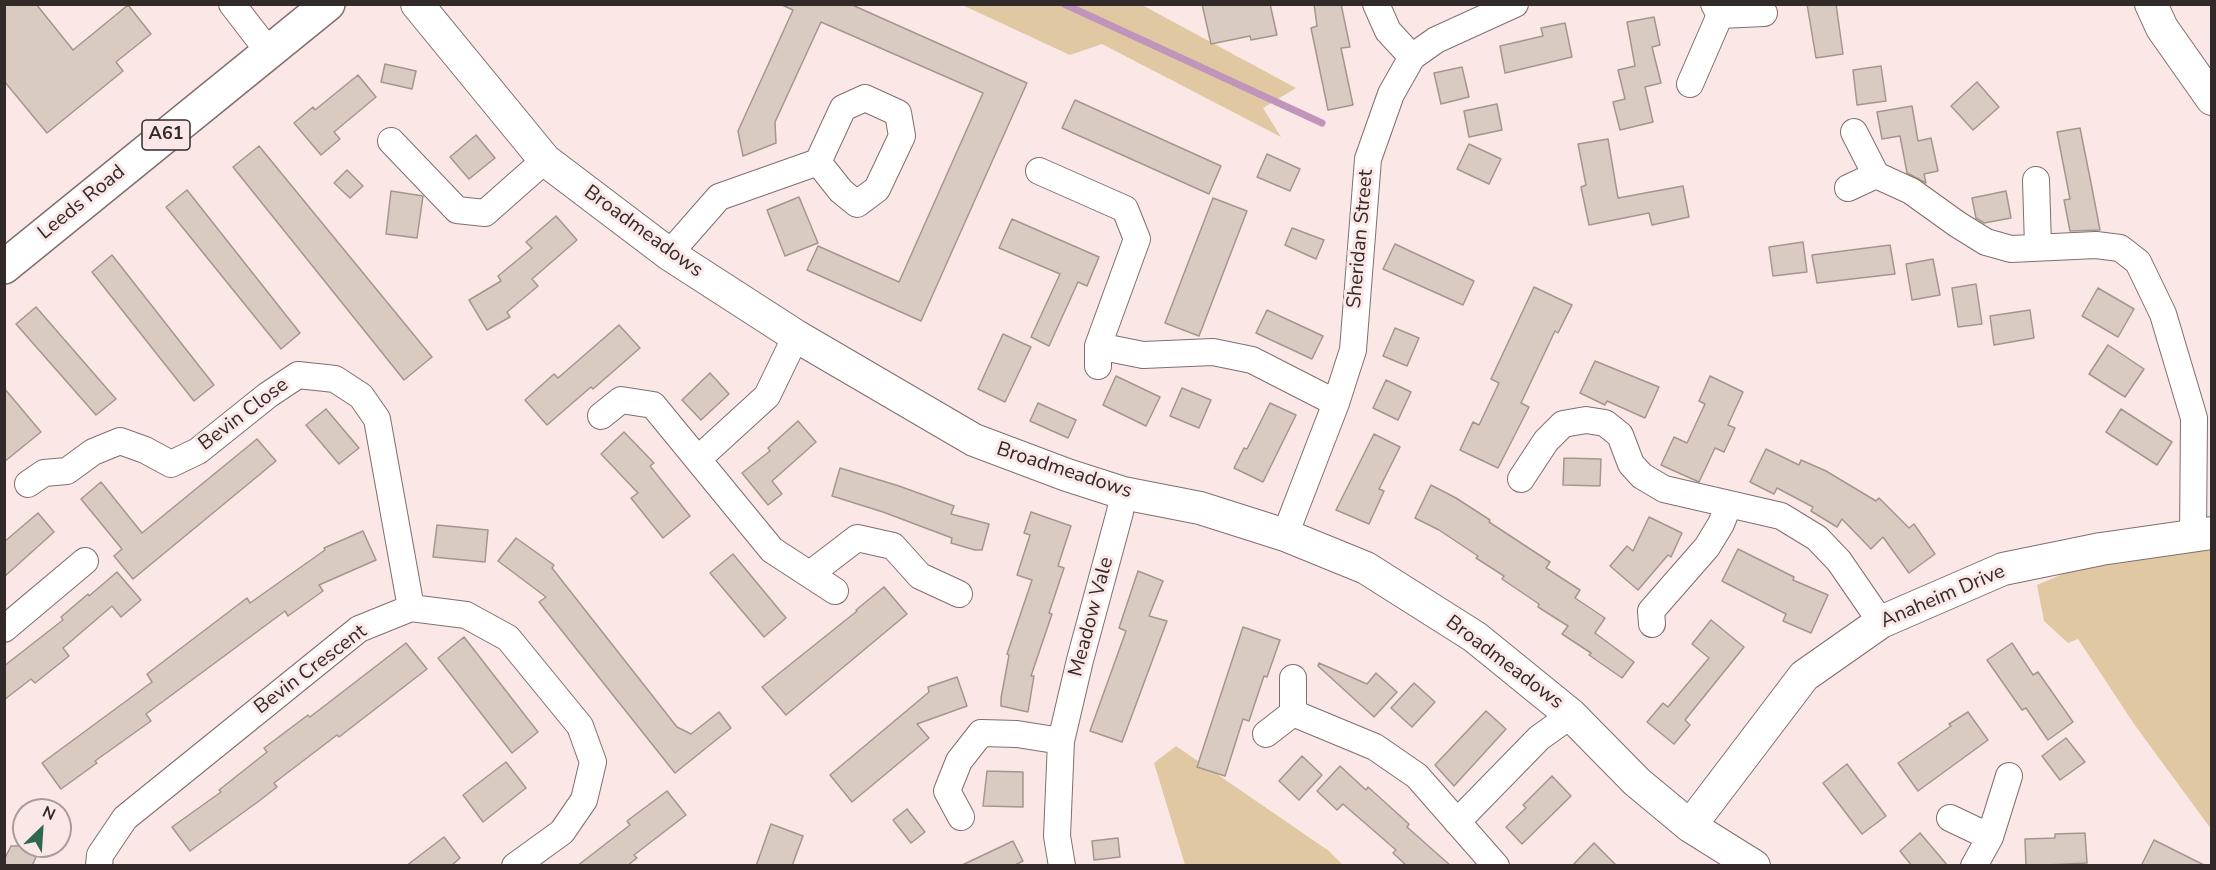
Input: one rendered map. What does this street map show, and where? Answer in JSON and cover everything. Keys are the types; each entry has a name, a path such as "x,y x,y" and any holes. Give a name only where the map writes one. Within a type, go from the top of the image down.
{"main road":[{"name":"Leeds Road","path":"4,267 328,4"}],"street":[{"path":"232,4 269,51"},
{"name":"Broadmeadows","path":"417,4 545,160 669,254 796,336 974,440 1067,475 1123,493 1200,508 1285,535 1366,568 1466,631 1571,715 1637,782 1690,826 1754,866"},
{"path":"1376,4 1388,31 1412,57"},
{"name":"Sheridan Street","path":"1285,535 1336,403 1353,350 1368,159 1391,94 1412,57 1436,40 1515,4"},
{"path":"2151,4 2162,28 2211,99"},
{"path":"1690,84 1717,10 1764,13"},
{"path":"1854,132 1876,175 1911,191 1986,242 2011,249 2096,245 2120,248 2138,262 2151,284 2163,314 2194,418 2202,535"},
{"path":"391,141 457,210 484,213 545,160"},
{"path":"669,254 719,197 818,162"},
{"path":"1039,171 1125,209 1137,239 1098,356 1213,352 1252,360 1336,403"},
{"path":"1848,188 1876,175"},
{"path":"2036,180 2038,246"},
{"path":"698,459 767,396 796,336"},
{"name":"Bevin Close","path":"28,484 44,473 67,471 93,452 120,441 145,450 171,464 198,451 268,395 298,375 335,379 361,396 377,418 411,608"},
{"path":"601,416 621,400 653,405 772,550 835,591"},
{"path":"1521,479 1546,441 1563,424 1586,420 1605,423 1620,435 1631,464 1642,476 1664,489 1781,516 1817,538 1839,561 1881,622"},
{"name":"Meadow Vale","path":"1062,866 1057,836 1061,741 1123,493"},
{"path":"1652,624 1651,611 1707,547 1721,524 1729,504"},
{"name":"Anaheim Drive","path":"1690,826 1804,676 1881,622 2002,569 2101,549 2202,535"},
{"path":"810,574 857,538 893,546 920,576 959,594"},
{"path":"4,629 85,561"},
{"name":"Bevin Crescent","path":"99,866 100,855 125,818 359,629 411,608 466,615 508,638 580,726 593,762 584,800 561,832 515,866"},
{"path":"1293,678 1293,713"},
{"path":"1266,734 1293,713"},
{"path":"1293,713 1375,747 1418,776 1496,866"},
{"path":"1457,822 1539,738 1571,715"},
{"path":"961,817 947,791 959,761 981,734 1017,734 1061,741"},
{"path":"1974,866 1990,837 2009,776"},
{"path":"1950,818 1990,837"}],"shaded area":[{"path":"962,5 1142,5 1296,88 1263,108 1281,137 1102,44 1070,55"},
{"path":"2211,533 2211,829 2134,724 2078,639 2068,643 2044,621 2037,585 2074,569"},
{"path":"1176,746 1329,851 1343,865 1185,865 1154,763"}],"building":[{"path":"4,4 36,4 73,50 128,5 151,34 116,62 123,71 47,133 4,81"},
{"path":"780,4 850,4 1027,83 921,321 807,270 818,246 899,282 983,93 821,22 775,122 776,143 743,156 738,131 793,10"},
{"path":"1202,4 1270,4 1277,35 1251,40 1250,36 1211,44"},
{"path":"1314,4 1341,4 1350,47 1341,48 1353,105 1328,110 1311,28 1317,26"},
{"path":"1807,4 1836,4 1843,54 1816,58"},
{"path":"1654,17 1660,45 1652,47 1661,83 1645,87 1653,122 1620,130 1613,102 1625,99 1618,70 1635,66 1627,22"},
{"path":"1565,23 1572,57 1505,73 1500,46 1543,36 1541,28"},
{"path":"385,64 416,71 412,89 381,82"},
{"path":"1881,66 1886,101 1857,105 1853,70"},
{"path":"1462,67 1469,97 1441,104 1434,73"},
{"path":"358,75 376,97 334,132 340,139 321,155 294,123 313,107 315,110"},
{"path":"1977,82 1999,107 1973,130 1951,106"},
{"path":"1075,100 1221,166 1209,194 1062,128"},
{"path":"1497,104 1502,130 1469,137 1464,111"},
{"path":"1912,106 1918,141 1931,138 1938,171 1924,174 1926,183 1907,173 1900,136 1882,139 1877,112"},
{"path":"2080,128 2100,230 2070,231 2064,200 2070,199 2057,132"},
{"path":"476,135 495,158 469,179 450,157"},
{"path":"1608,139 1618,198 1683,186 1689,217 1652,225 1649,213 1589,225 1581,187 1586,185 1578,144"},
{"path":"1469,144 1501,159 1489,184 1457,169"},
{"path":"259,146 432,357 404,380 233,167"},
{"path":"1267,154 1300,169 1290,191 1257,177"},
{"path":"347,170 363,186 350,198 334,183"},
{"path":"187,190 300,333 281,349 166,207"},
{"path":"391,191 423,196 417,238 386,234"},
{"path":"2006,191 2011,218 1984,223 1976,218 1972,198"},
{"path":"799,197 818,243 785,256 767,210"},
{"path":"1213,198 1247,211 1199,336 1165,323"},
{"path":"556,216 577,240 532,279 538,286 507,312 510,317 487,330 469,300 501,281 498,276 532,248 526,242"},
{"path":"1012,219 1099,257 1087,286 1078,282 1049,346 1031,337 1060,274 999,248"},
{"path":"1292,228 1324,240 1316,259 1285,245"},
{"path":"1803,242 1807,272 1773,276 1769,247"},
{"path":"1395,244 1474,281 1463,305 1383,269"},
{"path":"1890,245 1895,274 1817,283 1812,255"},
{"path":"112,255 214,385 194,401 92,272"},
{"path":"1933,259 1940,295 1912,300 1906,264"},
{"path":"1976,284 1982,324 1958,327 1952,288"},
{"path":"1534,287 1572,305 1558,333 1555,331 1521,403 1529,407 1498,468 1460,450 1473,422 1479,425 1499,383 1491,379"},
{"path":"2098,288 2134,309 2118,337 2082,316"},
{"path":"36,307 116,399 96,415 16,324"},
{"path":"1267,310 1323,336 1312,359 1256,333"},
{"path":"2030,310 2034,338 1994,345 1990,316"},
{"path":"619,325 640,348 547,425 525,400 554,374 558,378"},
{"path":"1395,328 1419,338 1407,366 1383,356"},
{"path":"1003,334 1031,347 1005,402 978,389"},
{"path":"2108,345 2144,369 2125,397 2089,374"},
{"path":"1595,361 1659,387 1645,418 1607,401 1605,405 1580,393"},
{"path":"710,373 729,394 701,420 682,400"},
{"path":"1116,376 1160,397 1146,426 1103,405"},
{"path":"1710,376 1743,392 1728,425 1735,428 1724,452 1715,448 1699,482 1661,465 1674,437 1687,443 1705,404 1699,401"},
{"path":"1386,380 1411,392 1398,420 1373,408"},
{"path":"4,388 41,432 4,462"},
{"path":"1182,388 1211,400 1199,428 1170,416"},
{"path":"1038,403 1076,420 1068,438 1030,421"},
{"path":"1270,403 1296,415 1263,482 1234,468 1244,448 1247,449"},
{"path":"326,409 359,448 339,464 306,425"},
{"path":"2121,409 2172,442 2157,465 2106,432"},
{"path":"798,421 816,442 772,481 782,494 768,505 742,473 770,451 768,448"},
{"path":"624,432 654,463 650,466 690,516 663,538 631,498 638,493 601,454"},
{"path":"1374,434 1400,447 1379,489 1384,491 1369,524 1336,510"},
{"path":"257,439 276,461 133,579 114,556 122,549 81,499 101,482 142,533"},
{"path":"1766,449 1799,465 1801,460 1826,471 1876,501 1879,498 1909,528 1914,524 1935,554 1909,573 1883,537 1871,549 1842,519 1837,527 1811,511 1813,507 1777,488 1774,494 1750,482"},
{"path":"1564,458 1601,459 1600,486 1563,485"},
{"path":"840,468 954,506 951,514 989,524 982,550 951,543 952,538 832,496"},
{"path":"1431,485 1490,520 1489,522 1550,562 1546,568 1580,590 1575,598 1605,618 1595,633 1634,662 1622,678 1589,655 1591,653 1562,634 1568,626 1538,607 1539,604 1502,579 1504,576 1439,530 1415,518"},
{"path":"1031,512 1071,526 1058,566 1064,568 1049,613 1052,614 1031,676 1034,676 1028,712 1001,706 1001,698 1009,655 1007,654 1032,580 1017,575 1030,535 1024,533"},
{"path":"38,513 54,532 4,577 4,542"},
{"path":"1649,517 1682,533 1671,557 1668,555 1638,590 1610,566 1627,546 1633,551"},
{"path":"437,525 488,530 485,562 433,557"},
{"path":"363,531 376,560 319,585 323,591 288,616 285,611 146,714 151,721 95,761 97,763 61,789 42,763 152,682 147,674 247,598 250,603 325,550 324,548"},
{"path":"516,538 554,565 552,568 677,727 691,734 719,712 731,728 675,773 539,602 546,597 498,561"},
{"path":"1738,549 1794,577 1793,580 1828,595 1811,633 1783,621 1786,614 1722,581"},
{"path":"733,554 786,618 764,637 710,573"},
{"path":"1138,571 1163,581 1149,616 1167,621 1122,742 1090,731 1126,631 1119,628"},
{"path":"117,572 141,600 121,617 112,606 63,648 69,656 35,683 31,679 4,700 4,666 63,620 61,617"},
{"path":"884,587 907,614 786,715 762,687"},
{"path":"1711,620 1744,647 1685,720 1690,725 1674,744 1647,722 1663,703 1668,707 1709,658 1692,644"},
{"path":"1243,627 1280,640 1267,677 1264,676 1249,721 1243,719 1225,776 1197,767"},
{"path":"464,637 538,732 512,753 438,658"},
{"path":"406,643 427,669 339,737 337,735 274,783 277,787 190,851 172,827 221,792 219,790 267,752 264,748 308,715 310,717"},
{"path":"2012,643 2033,675 2038,672 2073,722 2048,740 2026,708 2022,710 1987,660"},
{"path":"1319,663 1367,684 1376,673 1397,692 1374,717 1318,666"},
{"path":"957,677 967,706 917,724 929,738 852,802 830,775 929,692 928,687"},
{"path":"1414,683 1435,702 1412,727 1391,708"},
{"path":"1486,711 1506,729 1454,786 1435,765"},
{"path":"1968,712 1988,740 1918,791 1898,763"},
{"path":"2066,738 2085,762 2060,780 2042,756"},
{"path":"1302,756 1322,775 1299,800 1279,781"},
{"path":"506,762 526,788 483,822 463,795"},
{"path":"1847,764 1886,816 1862,834 1823,783"},
{"path":"1340,766 1366,790 1368,787 1409,824 1407,827 1451,866 1407,866 1393,853 1396,850 1343,804 1337,810 1317,791"},
{"path":"987,771 1023,772 1023,807 983,806"},
{"path":"1552,776 1571,796 1522,844 1506,827 1526,808 1523,805"},
{"path":"667,791 686,815 634,855 637,858 627,866 577,866 630,825 627,821"},
{"path":"907,809 925,832 911,843 893,820"},
{"path":"771,824 803,836 792,866 756,866"},
{"path":"1920,833 1948,866 1912,866 1900,851"},
{"path":"2085,833 2087,863 2026,866 2025,839 2055,838 2055,834"},
{"path":"444,837 460,858 451,866 406,866"},
{"path":"1118,838 1120,857 1094,860 1092,841"},
{"path":"2154,840 2206,866 2141,866"},
{"path":"1013,841 1023,861 1013,866 960,866"},
{"path":"1594,843 1617,866 1572,866"},
{"path":"11,846 12,858 36,858 32,866 4,866 4,860"}],"waterway":[{"path":"1064,4 1322,123"}]}
